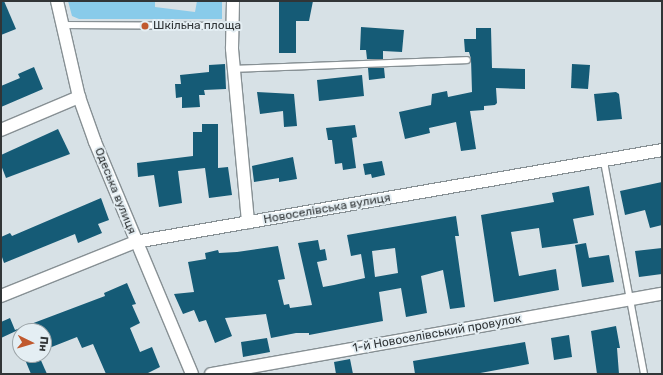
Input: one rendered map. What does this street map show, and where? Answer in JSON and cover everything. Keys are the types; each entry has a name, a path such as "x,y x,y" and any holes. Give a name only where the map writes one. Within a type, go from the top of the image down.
{"street":[{"name":"Одеська вулиця","path":"57,1 79,97 136,242 192,374"},
{"path":"233,1 232,26 234,69 248,222"},
{"path":"1,130 79,97"},
{"name":"Новоселівська вулиця","path":"1,296 136,242 604,162 662,150"},
{"name":"1-й Новоселівський провулок","path":"211,374 662,294"}],"lane":[{"path":"62,25 232,26"},
{"path":"234,69 467,60"},
{"path":"604,162 644,374"}],"shaded area":[{"path":"68,1 155,1 155,7 195,12 197,1 222,1 222,19 79,19 72,16"}],"building":[{"path":"1,1 4,1 16,29 1,35"},
{"path":"279,1 313,1 309,21 296,21 296,53 279,53"},
{"path":"361,27 404,30 402,52 383,51 383,59 367,59 366,50 360,50"},
{"path":"476,28 491,28 492,68 525,69 525,89 496,88 497,103 495,105 484,106 484,110 470,111 476,149 461,151 456,122 429,128 430,133 405,139 399,112 431,105 432,94 447,91 448,97 472,92 471,59 469,52 465,52 464,39 476,39"},
{"path":"225,64 226,89 204,90 205,95 199,95 200,107 182,108 182,97 176,98 175,84 181,84 180,75 209,72 209,65"},
{"path":"572,64 590,65 588,89 571,88"},
{"path":"34,67 43,89 1,107 1,86 20,78 18,74"},
{"path":"368,68 384,68 385,78 369,80"},
{"path":"362,75 364,96 319,101 317,80"},
{"path":"257,92 294,94 297,126 284,127 283,111 260,114"},
{"path":"616,92 619,94 622,119 597,121 594,94"},
{"path":"202,124 218,124 218,168 228,167 232,195 209,198 205,168 178,171 182,203 159,207 154,175 138,177 137,163 193,156 193,132 202,132"},
{"path":"355,125 357,137 352,138 356,168 343,170 342,163 335,164 332,140 328,140 326,128"},
{"path":"58,129 70,154 6,178 1,165 1,155"},
{"path":"293,157 297,179 279,182 279,178 254,182 252,166"},
{"path":"382,161 385,175 372,178 371,174 365,175 363,164"},
{"path":"662,182 662,225 650,228 645,210 625,215 620,191"},
{"path":"589,186 594,215 573,219 578,243 542,248 539,228 511,232 519,276 556,269 559,290 494,302 481,215 554,202 552,193"},
{"path":"101,198 109,220 98,224 102,233 78,243 75,234 4,263 1,254 1,237 10,233 12,236"},
{"path":"456,216 459,236 455,236 465,307 450,309 443,270 421,276 427,313 406,317 401,288 379,292 383,321 309,335 309,333 296,333 271,338 266,314 225,318 232,336 215,343 206,320 199,322 194,310 183,314 174,294 194,292 188,262 206,259 205,253 218,250 219,253 237,252 278,246 285,279 278,280 284,305 289,304 290,308 312,305 298,243 318,240 320,250 325,249 327,260 317,262 323,287 365,278 361,254 351,256 347,235","holes":["395,248 398,273 375,277 372,251"]},
{"path":"586,243 589,258 609,255 614,282 582,287 575,245"},
{"path":"662,248 662,274 639,277 635,251"},
{"path":"127,283 136,304 132,305 140,323 130,328 140,352 152,347 160,367 146,374 106,374 93,344 82,348 77,337 52,347 52,323 34,323 105,296 104,293"},
{"path":"10,318 12,323 12,333 1,338 1,322"},
{"path":"616,326 620,348 617,348 619,374 597,374 591,331"},
{"path":"569,335 572,357 554,360 551,338"},
{"path":"267,338 270,352 243,357 241,342"},
{"path":"525,342 529,364 475,374 415,374 413,361"},
{"path":"350,359 353,374 336,374 334,362"},
{"path":"26,363 42,363 47,374 31,374"}],"place":[{"name":"Шкільна площа","path":"145,26"}]}
